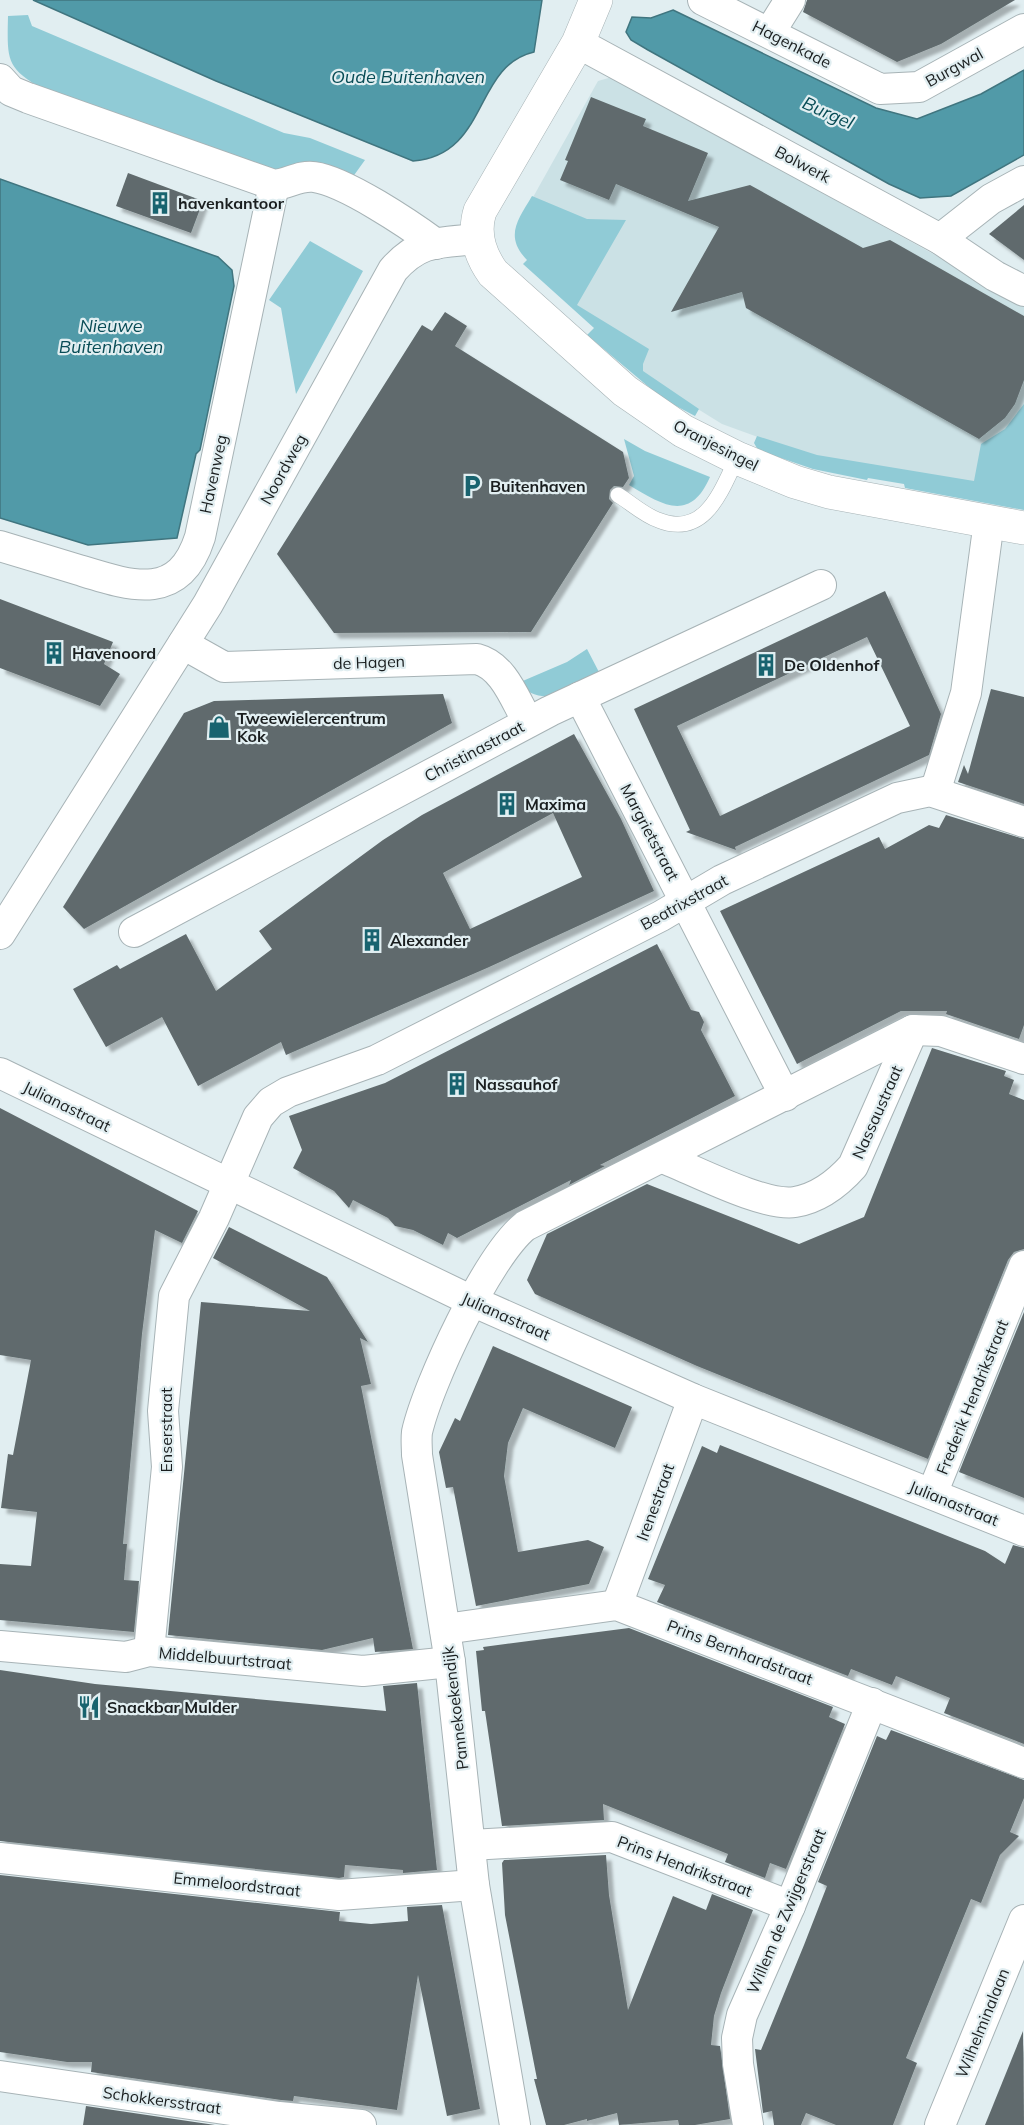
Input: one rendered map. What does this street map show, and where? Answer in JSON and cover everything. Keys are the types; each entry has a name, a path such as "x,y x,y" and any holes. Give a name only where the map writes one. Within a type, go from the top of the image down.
{"street":[{"path":"478,238 480,211 578,43 596,0"},
{"name":"Hagenkade","path":"703,0 880,89"},
{"path":"770,32 790,0"},
{"name":"Burgwal","path":"880,89 919,87 1024,28"},
{"name":"Bolwerk","path":"578,43 940,238 995,276 1024,291"},
{"path":"0,79 11,90 28,98 274,185 309,177 324,180 406,222 436,244"},
{"path":"940,238 991,199 1024,181"},
{"name":"Havenweg","path":"0,546 136,586 167,580 188,562 200,537 274,185"},
{"name":"Noordweg","path":"0,934 222,580 393,270 412,250 478,238"},
{"name":"Oranjesingel","path":"478,238 483,257 499,279 607,376 683,430 737,458 822,490 1024,528"},
{"path":"989,521 966,693 935,792 1024,822"},
{"name":"Christinastraat","path":"134,932 528,722 821,585"},
{"name":"de Hagen","path":"183,644 224,667 477,659 493,666 528,722"},
{"name":"Margrietstraat","path":"580,697 785,1096"},
{"name":"Beatrixstraat","path":"227,1184 258,1117 271,1102 288,1092 377,1060 686,901 722,880 897,798 920,791 935,792"},
{"path":"913,1030 941,1031 1024,1059"},
{"name":"Nassaustraat","path":"472,1301 501,1251 525,1226 913,1030"},
{"name":"Nassaustraat","path":"663,1158 769,1200 792,1202 812,1197 838,1182 853,1166 913,1030"},
{"name":"Julianastraat","path":"0,1073 472,1301 693,1399 1024,1531"},
{"name":"Enserstraat","path":"149,1651 167,1467 163,1411 174,1296 214,1218 227,1184"},
{"name":"Frederik Hendrikstraat","path":"932,1494 1024,1266"},
{"name":"Pannekoekendijk","path":"472,1301 424,1408 417,1435 419,1473 450,1662 474,1885 515,2125"},
{"name":"Irenestraat","path":"617,1605 693,1399"},
{"name":"Prins Bernhardstraat","path":"445,1629 617,1605 1024,1763"},
{"name":"Middelbuurtstraat","path":"0,1646 126,1657 149,1651 363,1671 450,1662"},
{"name":"Willem de Zwijgerstraat","path":"748,2125 738,2064 737,2038 742,2015 790,1906 872,1703"},
{"name":"Prins Hendrikstraat","path":"471,1845 612,1837 790,1906"},
{"name":"Emmeloordstraat","path":"0,1858 339,1895 474,1885"},
{"name":"Wilhelminalaan","path":"940,2125 1024,1920"},
{"name":"Schokkersstraat","path":"0,2076 279,2117 361,2125"}],"lane":[{"path":"618,495 656,519 669,523 690,522 703,516 716,502 737,458"}],"shaded area":[{"path":"28,15 32,26 284,133 310,138 365,160 352,178 273,172 48,92 24,77 12,63 9,54 8,16"},
{"path":"612,77 1024,304 1024,427 978,486 837,466 722,424 651,380 572,306 532,199 598,81"},
{"path":"532,196 587,219 626,220 577,305 649,349 643,364 643,371 699,409 695,416 663,399 587,335 594,328 523,264 527,260 516,243 516,228"},
{"path":"310,241 363,271 296,394 281,308 269,300"},
{"path":"1024,404 1024,510 905,488 904,484 868,478 867,480 813,469 758,450 754,443 757,436 817,455 974,481 981,444 1005,429"},
{"path":"624,439 645,451 710,477 694,500 684,505 674,506 653,499 629,485 634,476"},
{"path":"587,649 600,674 568,690 548,696 538,695 518,683 567,662"}],"water":[{"name":"Oude Buitenhaven","path":"33,0 542,0 534,52 514,60 500,74 469,128 455,143 438,155 413,161 216,81"},
{"name":"Burgel","path":"673,10 876,108 917,119 981,94 1024,70 1024,155 951,196 920,198 889,184 648,50 631,40 626,32 632,17 651,18"},
{"name":"Nieuwe Buitenhaven","path":"0,179 218,257 232,270 234,286 200,450 196,454 177,538 88,545 0,518"}],"building":[{"path":"807,0 1015,0 941,44 897,62 803,12"},
{"path":"591,97 646,119 643,126 708,153 688,201 750,185 863,248 890,240 1024,316 1024,380 1015,404 1005,418 979,439 746,308 742,292 671,312 719,227 616,184 609,200 560,180 568,161 565,160"},
{"name":"havenkantoor","path":"128,173 203,201 191,233 116,206"},
{"path":"1024,205 1024,260 989,234"},
{"name":"Buitenhaven","path":"445,312 467,326 455,346 623,452 629,478 623,487 614,486 610,490 609,499 613,503 531,632 334,633 277,554 422,325 432,331"},
{"path":"885,591 941,714 929,755 735,847 736,850 686,832 690,830 634,709","holes":["867,637 910,726 720,816 677,726"]},
{"name":"Havenoord","path":"0,599 113,642 104,664 120,674 100,706 0,668"},
{"path":"991,689 1024,697 1024,804 958,782 964,765 968,774"},
{"path":"443,694 452,723 84,929 63,907 184,713 214,701"},
{"path":"574,734 621,819 654,891 487,968 286,1055 281,1042 198,1086 162,1017 106,1047 73,989 117,965 120,969 186,934 216,991 272,949 259,931 383,840 422,815","holes":["553,813 582,877 470,929 443,873"]},
{"path":"946,815 1024,839 1024,1025 1019,1039 946,1014 947,1011 901,1011 797,1064 720,911 879,837 885,849 929,825 939,828"},
{"path":"657,944 691,1010 699,1012 704,1022 701,1030 735,1096 600,1165 605,1166 569,1185 571,1180 457,1238 448,1233 443,1245 413,1230 395,1226 388,1218 353,1200 349,1208 334,1191 293,1168 302,1150 289,1116 385,1083"},
{"path":"932,1048 1006,1071 1004,1076 1014,1080 1009,1094 1024,1100 1024,1249 1014,1252 1008,1260 928,1459 697,1366 535,1294 527,1280 547,1234 647,1184 799,1244 864,1217"},
{"path":"0,1108 198,1211 182,1243 155,1230 142,1334 123,1544 127,1544 124,1580 139,1581 134,1632 0,1620 0,1564 31,1566 37,1512 1,1508 8,1454 13,1455 31,1360 0,1355"},
{"path":"229,1227 327,1277 368,1342 360,1338 371,1384 361,1386 413,1649 375,1652 373,1638 322,1650 168,1635 201,1302 310,1311 213,1258"},
{"path":"1024,1312 1024,1498 959,1472"},
{"path":"493,1346 632,1407 615,1448 523,1408 508,1443 504,1476 518,1552 588,1540 604,1547 589,1584 476,1606 453,1487 446,1488 439,1452 455,1418 460,1421"},
{"path":"720,1445 985,1551 1005,1564 1013,1545 1024,1548 1024,1744 944,1713 950,1698 896,1676 892,1685 851,1669 848,1676 657,1602 665,1585 648,1579 702,1446 717,1453"},
{"path":"629,1628 833,1707 829,1717 845,1724 786,1869 770,1863 765,1878 725,1862 728,1854 603,1804 604,1820 502,1826 485,1711 482,1711 476,1651 484,1650 483,1647"},
{"path":"0,1670 95,1684 386,1711 383,1686 417,1683 437,1870 403,1873 403,1870 345,1865 344,1877 339,1878 0,1841"},
{"path":"891,1730 1024,1780 1024,1798 1010,1832 1019,1836 1000,1855 981,1903 971,1899 906,2058 917,2063 893,2125 836,2125 806,2113 801,2125 774,2125 772,2111 763,2113 755,2049 761,2050 827,1886 818,1882 877,1736 886,1740"},
{"path":"606,1855 609,1895 628,2010 673,1896 706,1910 712,1894 753,1910 714,2016 711,2045 720,2046 730,2119 695,2125 679,2125 678,2120 619,2125 617,2113 564,2125 546,2125 534,2079 537,2079 505,1915 502,1863 504,1860"},
{"path":"0,1875 340,1912 339,1921 371,1924 408,1921 407,1907 442,1905 480,2109 447,2116 418,1975 397,2110 294,2096 293,2101 281,2100 91,2072 92,2062 67,2062 0,2052"},
{"path":"1023,2031 1024,2125 985,2125"},
{"path":"86,2106 215,2125 83,2125"}],"place":[{"name":"havenkantoor","path":"160,203"},
{"name":"Buitenhaven","path":"472,486"},
{"name":"Havenoord","path":"54,653"},
{"name":"De Oldenhof","path":"766,665"},
{"name":"Tweewielercentrum Kok","path":"219,727"},
{"name":"Maxima","path":"507,804"},
{"name":"Alexander","path":"372,940"},
{"name":"Nassauhof","path":"457,1084"},
{"name":"Snackbar Mulder","path":"89,1707"}]}
